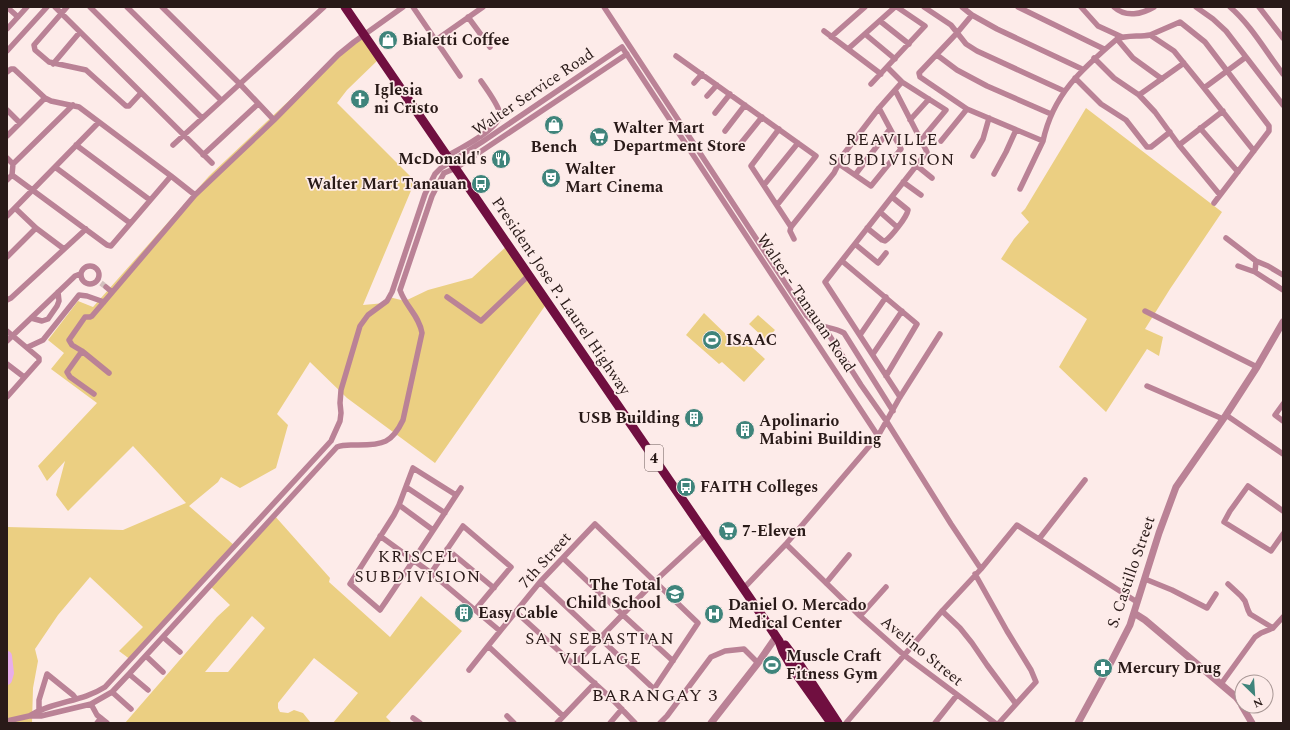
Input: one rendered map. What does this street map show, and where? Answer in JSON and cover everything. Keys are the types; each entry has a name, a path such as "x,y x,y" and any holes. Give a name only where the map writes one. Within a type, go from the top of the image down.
{"highway":[{"name":"President Jose P. Laurel Highway","path":"345,7 706,534 777,639 794,671 831,723"},
{"name":"President Jose P. Laurel Highway","path":"777,639 783,643 800,665 838,723"}],"street":[{"path":"7,7 18,17"},
{"path":"7,29 27,7"},
{"path":"7,51 47,7"},
{"path":"55,7 183,136 212,163"},
{"path":"66,7 34,46 35,50 53,64 86,70 126,106 129,106 141,93"},
{"path":"90,7 202,118"},
{"path":"127,7 221,100"},
{"path":"162,7 274,120"},
{"path":"173,145 239,83 324,7"},
{"path":"109,374 82,351 72,345 69,340 82,320 85,317 92,316 194,195 274,120 338,55 403,7"},
{"path":"413,7 460,76"},
{"path":"436,40 483,7"},
{"path":"604,7 807,316 812,322 844,333 893,411"},
{"path":"831,36 865,7"},
{"path":"848,49 896,7 925,26 871,84"},
{"path":"924,7 951,25 966,44 977,51 1064,91"},
{"path":"962,7 997,30 1082,69"},
{"path":"1018,7 1104,49"},
{"path":"1081,7 1098,26 1120,38 1133,58 1162,79"},
{"path":"1114,7 1131,14 1144,12 1154,7"},
{"path":"1196,7 1213,19 1226,31 1283,105"},
{"path":"1230,7 1257,38 1283,74"},
{"path":"1259,7 1283,38"},
{"path":"972,15 958,33 919,73 920,77 967,109 1043,141"},
{"path":"468,17 490,47"},
{"path":"880,21 909,44"},
{"path":"1020,189 1043,141 1046,126 1051,114 1064,91 1082,69 1104,49 1120,38 1150,36 1180,22 1206,42 1269,126 1269,131 1214,203"},
{"path":"824,31 880,74"},
{"path":"53,64 80,32"},
{"path":"865,34 895,59"},
{"path":"1150,36 1174,51 1254,151"},
{"name":"Walter Service Road","path":"622,47 627,54 466,162 452,162 622,47"},
{"name":"Walter - Tanauan Road","path":"627,54 878,436"},
{"path":"937,55 957,70 987,86 1051,114"},
{"path":"676,56 816,156 777,205"},
{"path":"1204,88 1246,57"},
{"path":"1094,58 1114,78 1139,95 1155,112 1220,196"},
{"path":"1139,95 1184,63"},
{"path":"887,67 902,82 946,110 921,140"},
{"path":"7,72 14,69 45,98 51,101 79,107 194,195"},
{"path":"694,83 702,74"},
{"path":"1075,78 1101,104 1126,120 1147,147 1151,146 1170,132"},
{"path":"29,716 39,710 96,693 112,681 331,442 340,421 340,402 342,390 360,326 368,315 387,301 431,180 441,168 452,162 499,120 500,114 482,81"},
{"path":"794,238 790,232 791,227 834,173 843,155 902,82"},
{"path":"707,96 717,85"},
{"path":"894,90 927,152 826,282 900,397"},
{"path":"715,113 730,94"},
{"path":"7,136 45,98"},
{"path":"910,120 929,99"},
{"path":"203,155 258,104"},
{"path":"7,180 12,175 13,164 72,105"},
{"path":"725,131 745,105"},
{"path":"839,164 871,186 901,149 880,108"},
{"path":"941,142 967,109"},
{"path":"7,110 20,123"},
{"path":"1179,144 1223,111"},
{"path":"737,148 762,117"},
{"path":"973,156 983,139 989,118"},
{"path":"7,216 99,122"},
{"path":"855,175 890,128"},
{"path":"1200,128 1238,172"},
{"path":"779,129 751,166 791,227"},
{"path":"994,174 1016,130"},
{"path":"764,185 798,143"},
{"path":"76,145 150,200"},
{"path":"7,158 13,164"},
{"path":"7,721 29,716 41,716 92,704 112,692 337,447 348,444 379,444 389,440 397,433 403,420 422,333 420,324 404,300 400,290 432,196 444,173 452,162"},
{"path":"916,165 932,178"},
{"path":"55,167 130,224"},
{"path":"12,175 110,246 170,176"},
{"path":"903,182 921,195"},
{"path":"867,228 885,241 898,227 908,210 892,197"},
{"path":"15,208 36,228 64,249"},
{"path":"880,212 898,227"},
{"path":"7,257 36,228"},
{"path":"7,300 86,229"},
{"path":"1226,238 1256,261 1283,275"},
{"path":"855,244 878,263 886,253"},
{"path":"842,261 917,324 886,376"},
{"path":"1255,272 1256,261"},
{"path":"1238,266 1255,272 1283,290"},
{"path":"7,341 86,267 95,267 98,271 99,281 89,284 85,283 81,279 80,274"},
{"path":"447,297 481,321 528,276"},
{"path":"106,287 112,292"},
{"path":"393,288 400,290"},
{"path":"31,318 42,321 48,319 59,301 58,292"},
{"path":"28,347 43,340 79,295 104,302"},
{"path":"860,335 886,297"},
{"path":"872,354 902,311"},
{"path":"1146,311 1257,368"},
{"name":"S. Castillo Street","path":"1078,723 1124,638 1134,613 1159,533 1176,487 1257,368 1283,322"},
{"path":"824,327 981,569"},
{"path":"7,331 28,347 39,358 39,361 7,397"},
{"path":"743,589 786,544 878,436 900,397 940,334"},
{"path":"82,351 67,372 70,377 94,394"},
{"path":"7,364 24,377"},
{"path":"1147,386 1225,417 1283,454"},
{"path":"1283,404 1275,415 1283,421"},
{"path":"331,442 337,447"},
{"path":"456,495 414,468 399,505 350,584 380,610 461,488"},
{"path":"1039,539 1085,480"},
{"path":"1283,510 1248,486 1224,522 1271,551 1283,534"},
{"path":"406,487 444,513"},
{"path":"399,505 433,530"},
{"name":"7th Street","path":"469,670 540,582 595,524 654,582"},
{"path":"846,723 942,610 981,569 1016,525 1137,602"},
{"path":"432,573 463,526 511,567 476,610"},
{"path":"575,664 654,582 706,534"},
{"path":"380,536 432,573 500,632"},
{"name":"Avelino Street","path":"786,544 860,616 904,655 995,723"},
{"path":"447,549 494,588"},
{"path":"826,583 849,555"},
{"path":"563,558 673,662"},
{"path":"210,574 216,579"},
{"path":"975,574 1031,670 1036,682 998,723"},
{"path":"1145,579 1172,590 1206,608 1216,594"},
{"path":"540,582 654,689 698,623 654,582"},
{"path":"1228,584 1245,601 1250,614 1273,628"},
{"path":"860,616 886,587"},
{"path":"942,610 960,628 972,643 1016,704"},
{"path":"516,612 575,664 635,723"},
{"path":"1134,613 1145,620 1234,695"},
{"path":"1221,684 1255,637 1273,628 1283,617"},
{"path":"163,636 180,652"},
{"path":"710,723 777,639"},
{"path":"488,646 563,716"},
{"path":"660,723 667,716 711,657 725,651 744,649 758,663"},
{"path":"146,656 163,672"},
{"path":"39,710 39,700 47,674 76,699"},
{"path":"128,674 148,690"},
{"path":"557,723 595,683"},
{"path":"112,692 131,709"},
{"path":"935,723 957,695"},
{"path":"92,704 99,721 107,723"},
{"path":"610,723 622,709"},
{"path":"1247,714 1252,723"},
{"path":"41,716 43,723"},
{"path":"506,716 514,723"},
{"path":"413,718 420,723"}],"shaded area":[{"path":"364,35 380,58 347,90 337,103 415,181 363,305 385,303 389,297 405,301 428,290 472,278 508,245 547,303 435,463 347,398 310,362 277,414 288,425 276,468 240,488 221,477 218,482 189,506 235,546 131,660 119,651 143,627 90,577 58,615 35,649 38,661 33,688 32,723 7,723 7,527 123,530 186,503 133,446 68,511 56,495 65,461 47,481 38,466 97,403 51,369 64,353 48,340 78,301 93,307 209,176 312,79"},
{"path":"1086,108 1222,212 1145,329 1163,337 1159,356 1147,349 1106,412 1059,367 1087,319 1001,259 1014,239 1029,222 1021,213 1025,209"},
{"path":"704,313 737,345 743,339 765,359 744,382 722,362 719,364 686,335"},
{"path":"758,315 775,330 766,340 749,324"},
{"path":"274,515 330,578 329,582 390,637 421,596 462,631 386,717 392,723 333,723 358,693 314,658 278,703 280,712 288,713 294,710 303,713 311,723 125,723 217,617 230,605 210,586","holes":["252,616 265,628 228,672 205,672"]}],"waterway":[{"path":"7,656 9,673 7,680"}],"tunnel":[{"path":"101,283 106,287"}],"place":[{"name":"Bialetti Coffee","path":"388,40"},
{"name":"Iglesia ni Cristo","path":"360,99"},
{"name":"Bench","path":"554,125"},
{"name":"Walter Mart Department Store","path":"599,137"},
{"name":"McDonald's","path":"501,159"},
{"name":"Walter Mart Cinema","path":"551,178"},
{"name":"Walter Mart Tanauan","path":"481,184"},
{"name":"ISAAC","path":"712,340"},
{"name":"USB Building","path":"694,418"},
{"name":"Apolinario Mabini Building","path":"745,430"},
{"name":"FAITH Colleges","path":"686,487"},
{"name":"7-Eleven","path":"728,531"},
{"name":"The Total Child School","path":"675,594"},
{"name":"Easy Cable","path":"464,613"},
{"name":"Daniel O. Mercado Medical Center","path":"714,614"},
{"name":"Muscle Craft Fitness Gym","path":"772,665"},
{"name":"Mercury Drug","path":"1103,668"}],"district":[{"name":"REAVILLE SUBDIVISION","path":"892,150"},
{"name":"KRISCEL SUBDIVISION","path":"418,567"},
{"name":"SAN SEBASTIAN VILLAGE","path":"600,649"},
{"name":"BARANGAY 3","path":"655,695"}]}
